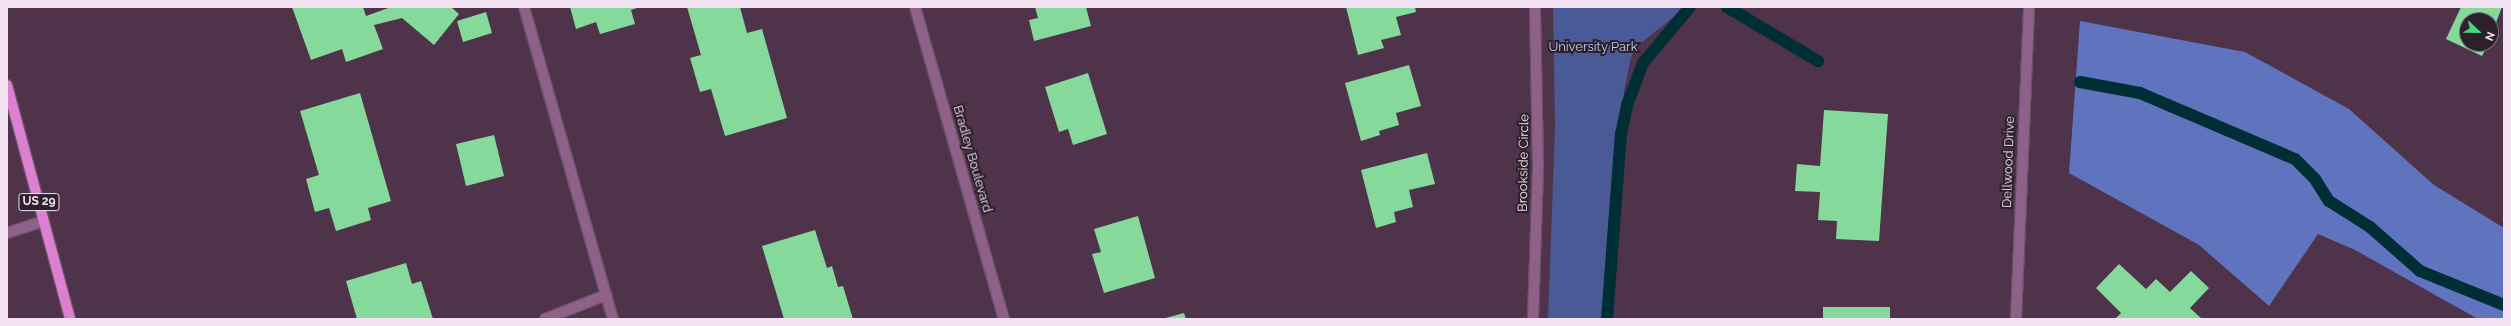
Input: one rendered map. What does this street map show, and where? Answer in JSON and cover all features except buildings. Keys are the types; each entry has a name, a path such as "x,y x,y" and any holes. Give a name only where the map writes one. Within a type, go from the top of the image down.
{"main road":[{"name":"US 29","path":"7,85 70,319"}],"street":[{"path":"524,7 613,319"},
{"name":"Bradley Boulevard","path":"915,7 1004,319"},
{"name":"Brookside Circle","path":"1533,319 1538,165 1535,7"},
{"name":"Dellwood Drive","path":"2016,319 2029,7"},
{"path":"7,233 44,221"},
{"path":"545,319 606,295"}],"green space":[{"name":"University Park","path":"1553,7 1686,7 1635,48 1631,58 1624,92 1603,319 1548,319 1555,127"}],"shaded area":[{"path":"2080,21 2245,52 2349,109 2434,185 2504,228 2504,319 2478,319 2355,250 2318,234 2269,306 2199,245 2069,173"}],"waterway":[{"path":"1607,319 1621,134 1627,105 1643,63 1690,7"},
{"path":"1727,7 1818,61"},
{"path":"2080,82 2140,93 2295,159 2315,179 2329,201 2370,227 2420,271 2504,305"}]}
